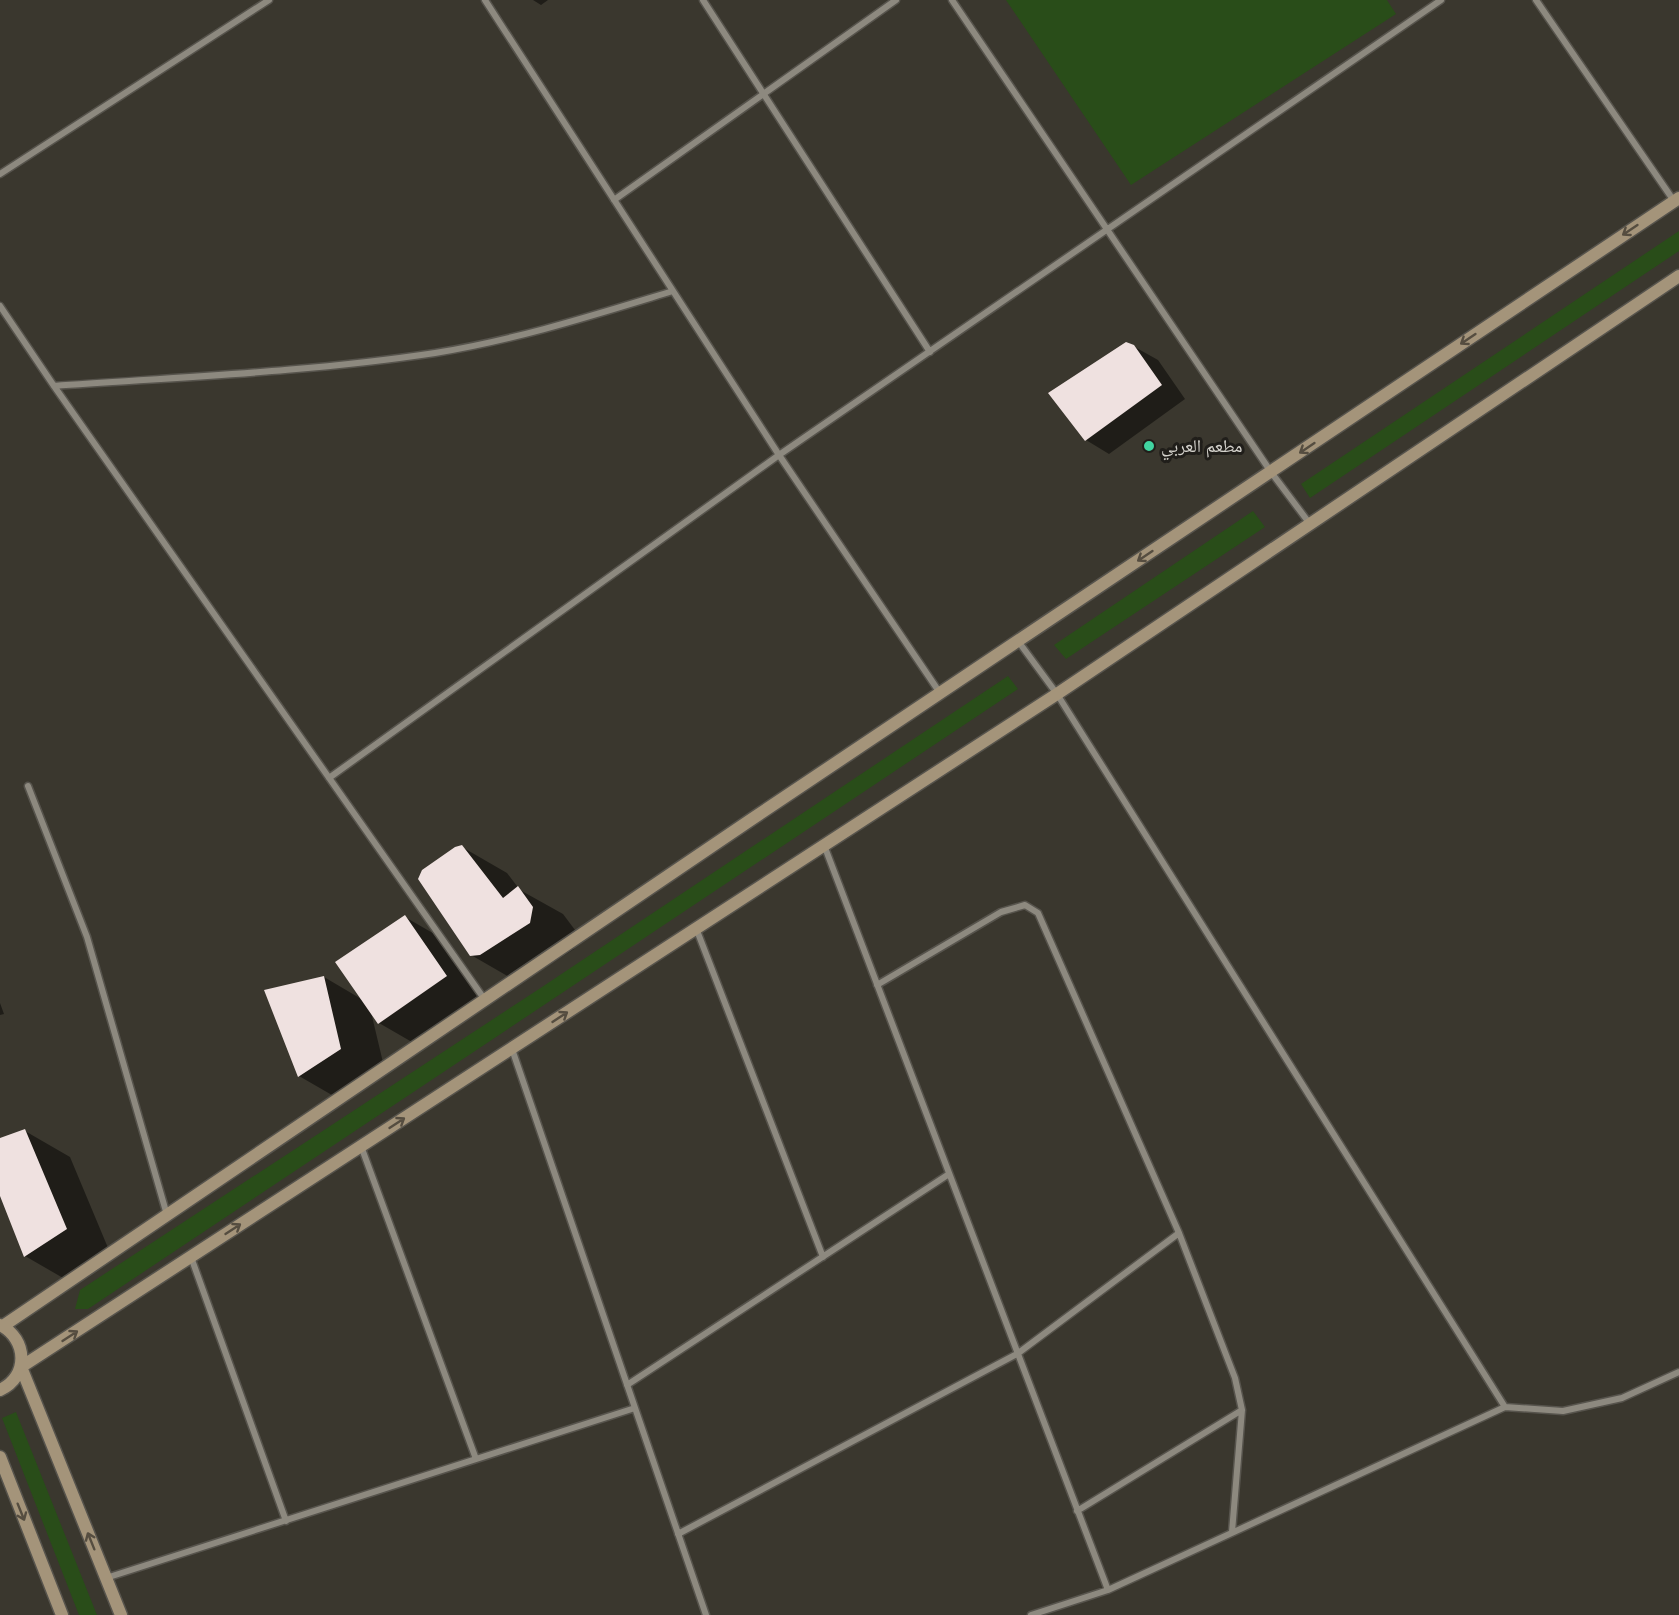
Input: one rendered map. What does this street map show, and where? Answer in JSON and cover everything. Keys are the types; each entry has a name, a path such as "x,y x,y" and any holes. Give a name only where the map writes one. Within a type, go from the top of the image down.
{"main road":[{"path":"0,1390 7,1387 15,1378 21,1367 22,1355 13,1334 1,1324 167,1215 1676,199"},
{"path":"21,1367 1057,694 1679,276"},
{"path":"21,1367 121,1615"},
{"path":"0,1457 62,1615"}],"street":[{"path":"0,174 268,0"},
{"path":"485,0 779,455 940,693"},
{"path":"703,0 930,352"},
{"path":"614,200 896,0"},
{"path":"952,0 1271,472 1310,524"},
{"path":"329,778 779,455 1441,0"},
{"path":"1536,0 1676,199"},
{"path":"54,386 301,369 436,352 546,330 673,291"},
{"path":"0,306 485,1000"},
{"path":"1018,641 1057,694 1505,1407"},
{"path":"28,786 87,937 167,1215"},
{"path":"824,845 1108,1590"},
{"path":"877,985 1001,912 1025,905 1038,913 1179,1233 1235,1378 1242,1410 1232,1532"},
{"path":"696,928 823,1257"},
{"path":"512,1049 706,1615"},
{"path":"361,1146 476,1459"},
{"path":"627,1384 949,1174"},
{"path":"678,1533 1017,1354 1179,1233"},
{"path":"191,1257 286,1521"},
{"path":"1031,1615 1108,1590 1505,1407 1563,1411 1622,1398 1679,1372"},
{"path":"106,1578 635,1408"},
{"path":"1077,1511 1242,1410"}],"green space":[{"path":"1006,0 1387,0 1396,14 1131,185"},
{"path":"1679,231 1679,251 1310,498 1301,484"},
{"path":"1253,511 1265,527 1066,659 1054,645"},
{"path":"1008,676 1018,689 88,1309 75,1309 80,1290 539,989"},
{"path":"16,1412 97,1615 79,1615 2,1418"}],"building":[{"path":"1126,342 1134,345 1162,385 1085,441 1048,393"},
{"path":"462,845 503,898 518,886 533,907 530,923 480,955 470,956 418,879 422,870 455,847"},
{"path":"405,915 447,976 378,1024 335,962"},
{"path":"324,976 341,1049 298,1077 264,990"},
{"path":"25,1129 67,1229 24,1257 0,1196 0,1138"}],"place":[{"name":"مطعم العربي","path":"1149,446"}]}
